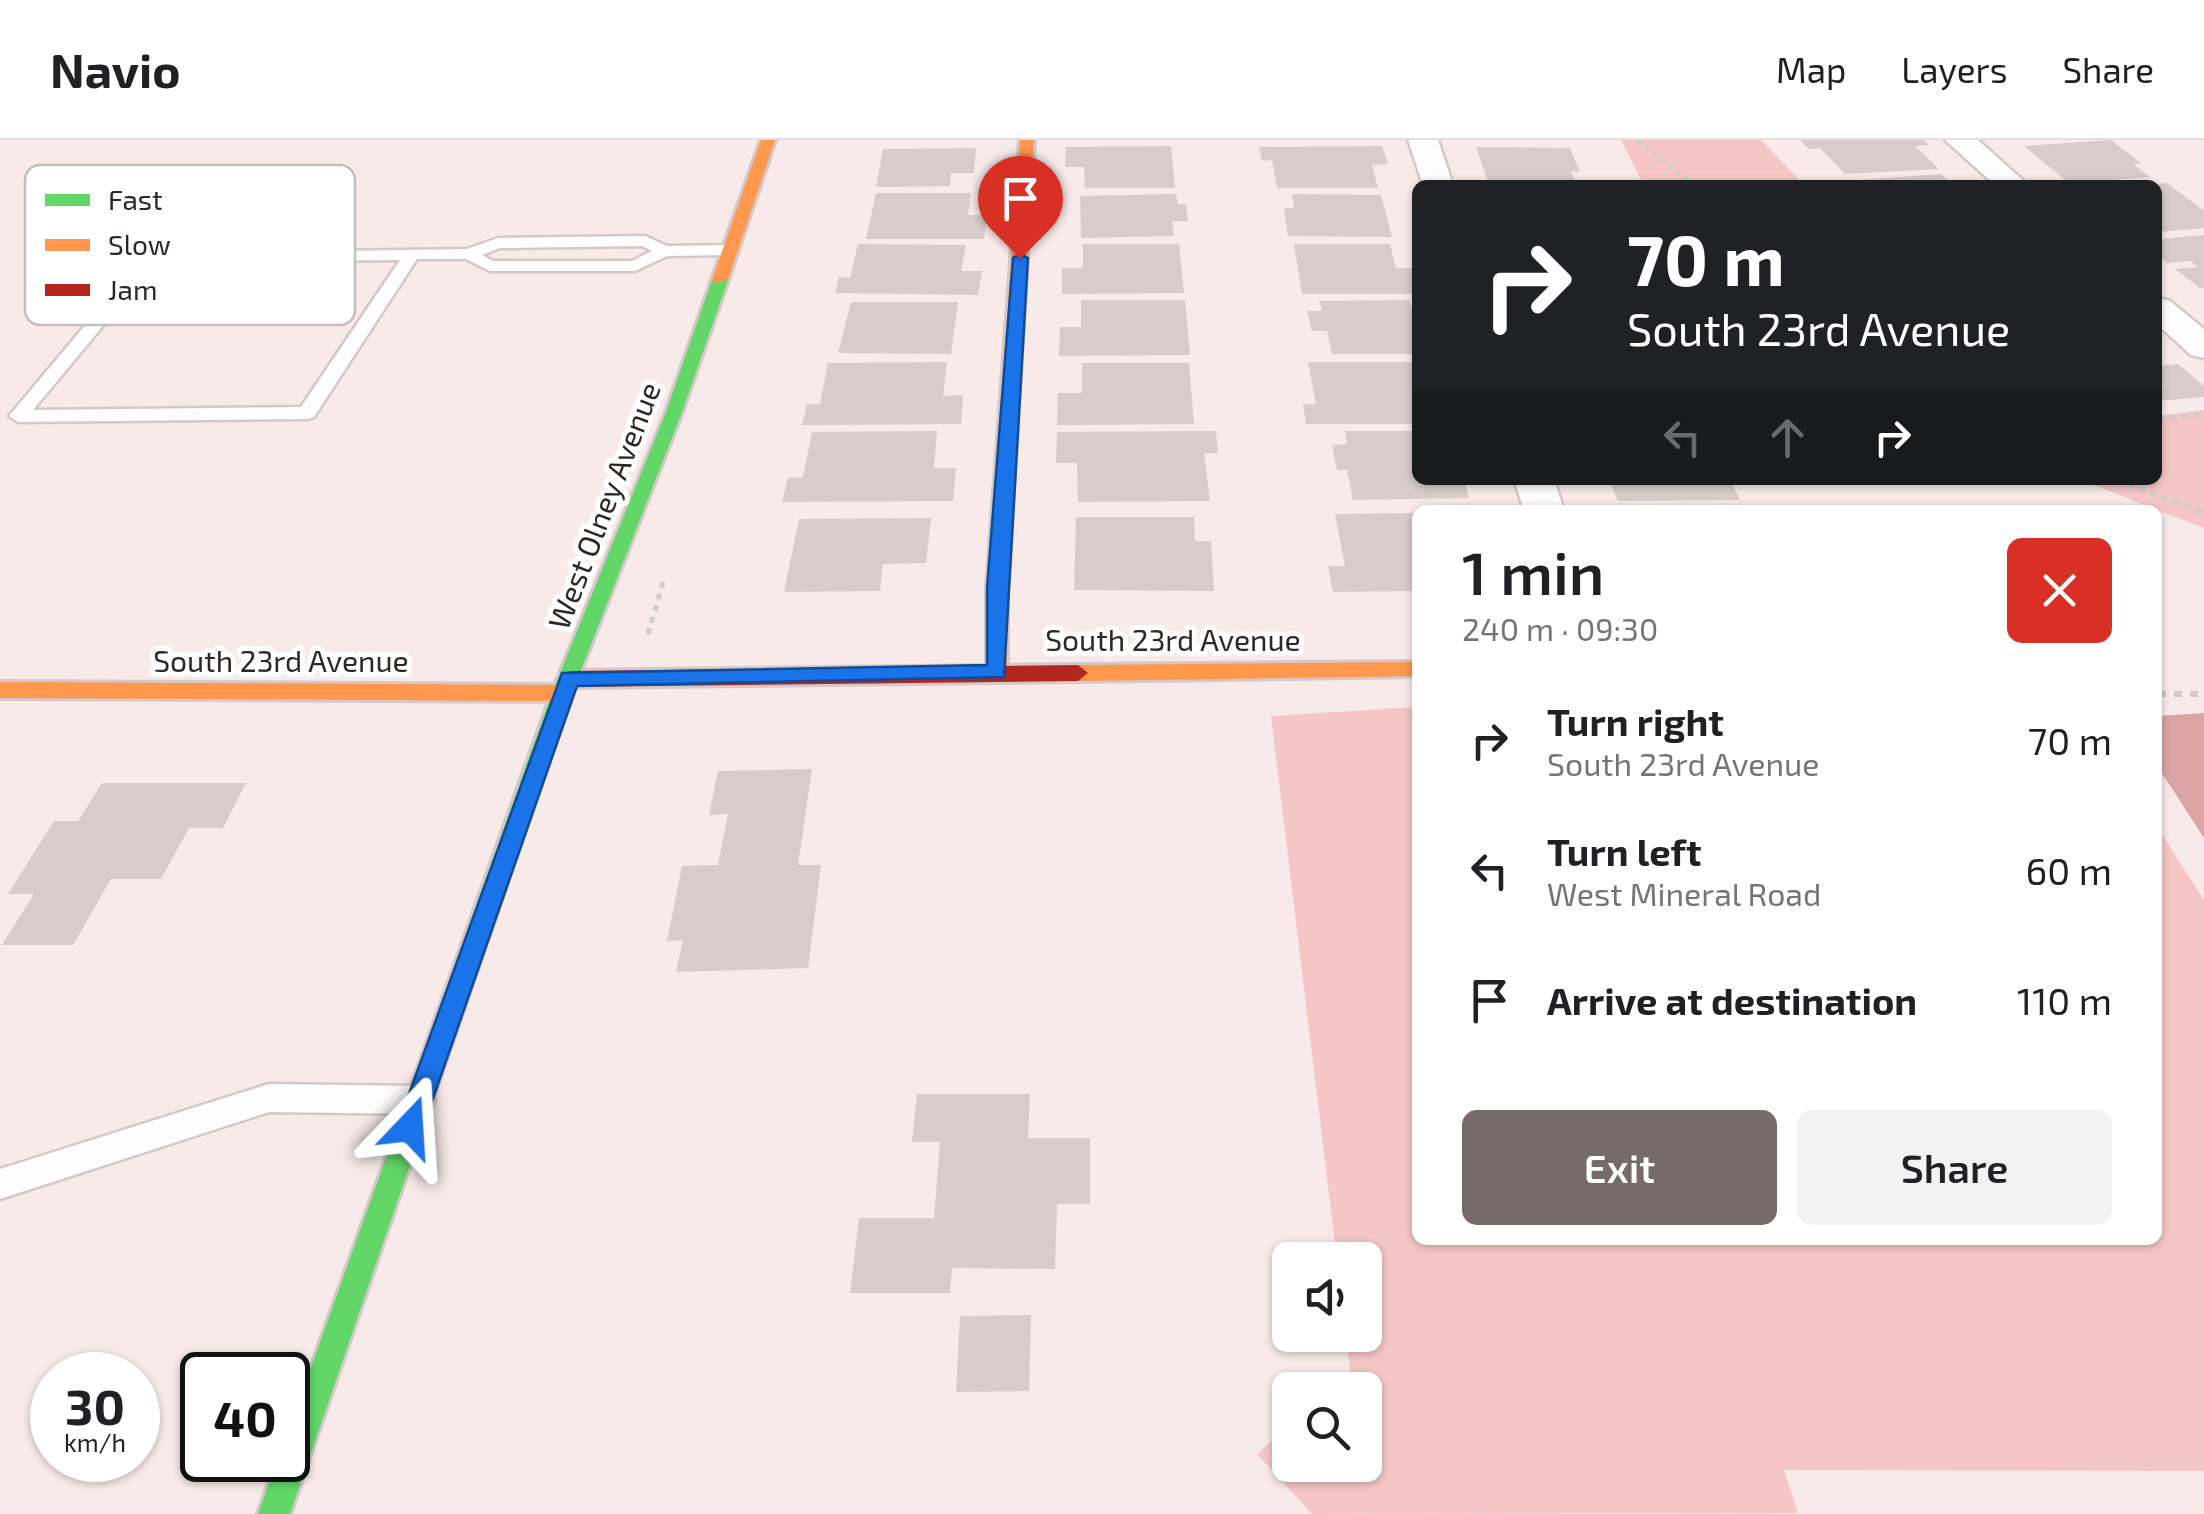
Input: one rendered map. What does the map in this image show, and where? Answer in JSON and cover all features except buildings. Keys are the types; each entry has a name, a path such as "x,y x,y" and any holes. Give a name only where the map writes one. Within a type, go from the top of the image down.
{"street":[{"name":"West Olney Avenue","path":"274,1514 566,686 674,412 768,140"},
{"path":"997,672 997,588 1027,140"},
{"path":"1423,140 1436,180"},
{"path":"1960,140 2007,180"},
{"path":"2162,311 2204,348"},
{"name":"South 23rd Avenue","path":"0,690 566,686 997,672 1412,669"}],"lane":[{"path":"355,255 469,254 498,243 645,241 664,252"},
{"path":"558,266 568,242"},
{"path":"469,254 490,266 635,266 664,252 730,250"},
{"path":"94,325 18,416 306,413 412,254"},
{"path":"0,1184 269,1098 420,1100"}],"path":[{"path":"1637,140 1688,180"},
{"path":"2162,418 2204,414"},
{"path":"2131,485 2204,513"},
{"path":"2162,694 2204,694"}],"shaded area":[{"path":"1621,140 1761,140 1799,180 1641,180"},
{"path":"2204,410 2204,528 2162,512 2162,505 2145,505 2094,485 2162,485 2162,415"},
{"path":"1412,707 1412,1245 2162,1245 2162,834 2204,900 2204,1471 1784,1470 1798,1513 1312,1514 1283,1482 1382,1482 1382,1372 1349,1372 1348,1352 1382,1352 1382,1242 1335,1242 1271,716"},
{"path":"2204,713 2204,838 2162,773 2162,716"},
{"path":"1272,1441 1272,1470 1257,1454"}],"traffic: fast":[{"path":"274,1514 562,693 674,412 720,280"}],"traffic: slow":[{"path":"720,280 768,140"},
{"path":"997,672 997,588 1027,140"},
{"path":"1078,673 1412,669"},
{"path":"0,690 562,693"}],"traffic: jam":[{"path":"570,679 1078,673"}],"route":[{"path":"410,1127 570,679 997,672 997,588 1020,258"}]}
